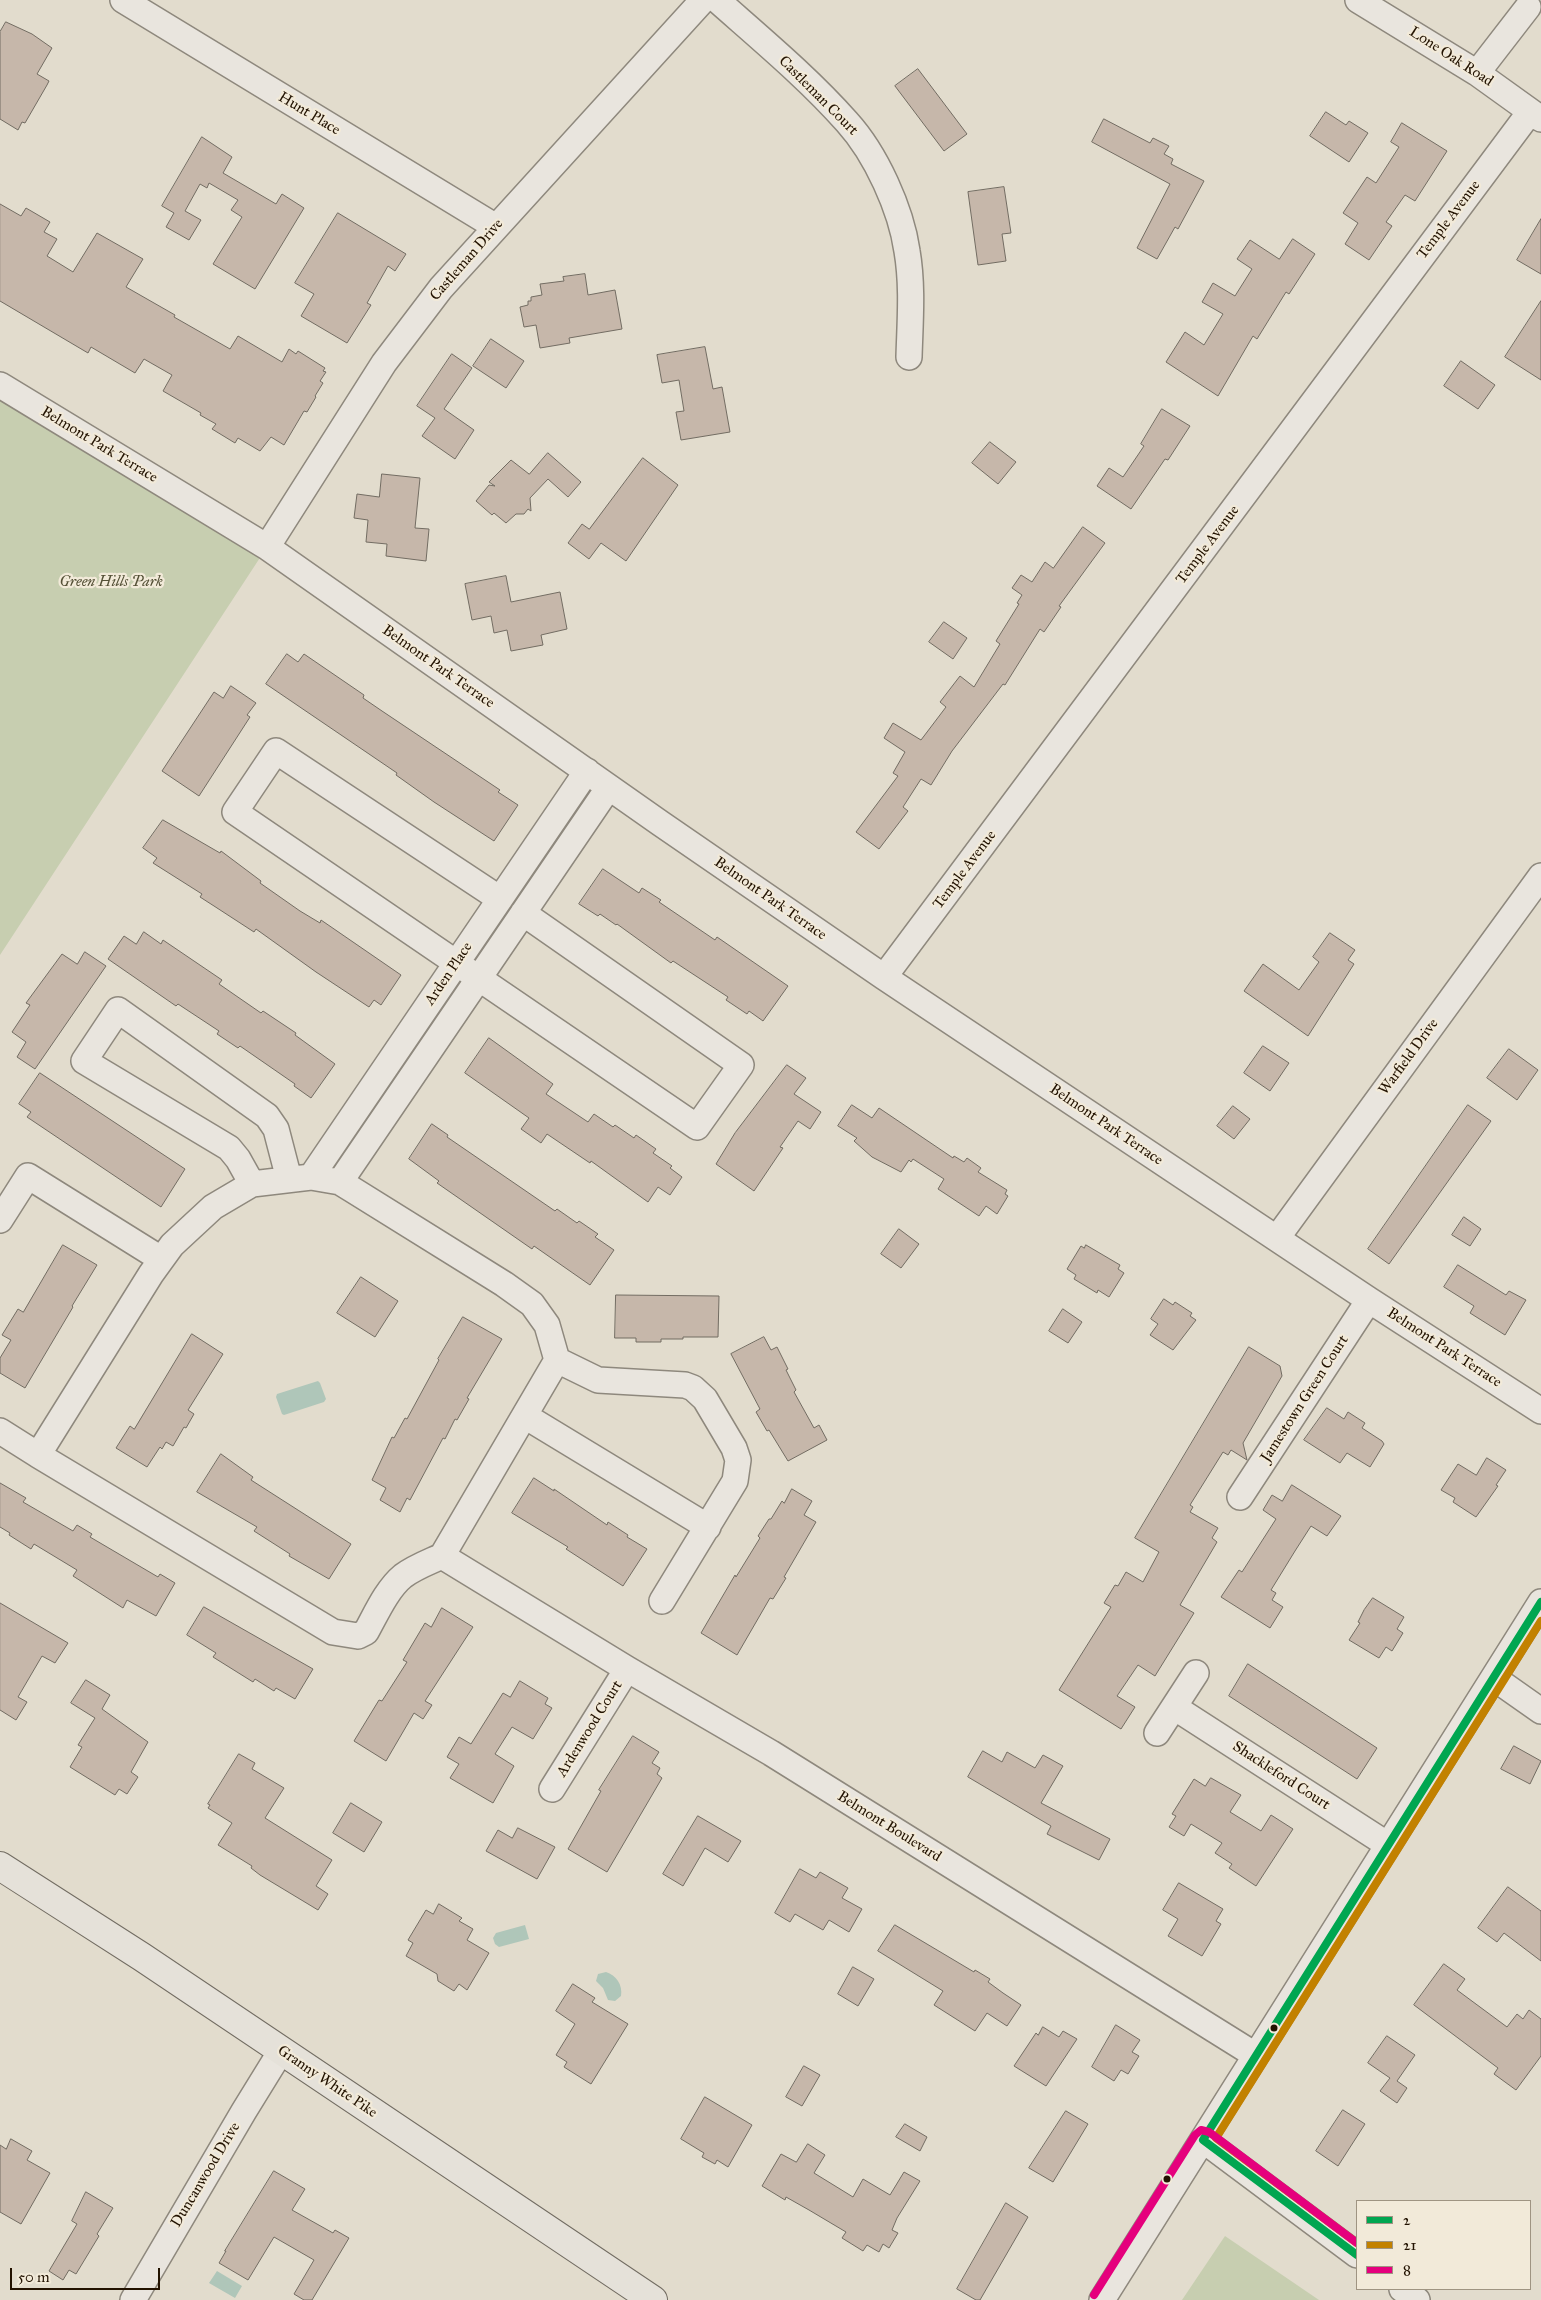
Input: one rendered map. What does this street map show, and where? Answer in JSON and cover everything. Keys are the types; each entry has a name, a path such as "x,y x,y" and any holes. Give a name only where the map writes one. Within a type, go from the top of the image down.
{"main road":[{"name":"Granny White Pike","path":"0,1866 142,1957 653,2300"}],"street":[{"name":"Hunt Place","path":"123,0 496,227"},
{"name":"Castleman Drive","path":"267,547 384,363 441,288 703,0"},
{"name":"Castleman Court","path":"717,0 827,101 848,122 871,154 899,216 907,251 911,294 909,357"},
{"name":"Lone Oak Road","path":"1358,0 1478,73 1535,116"},
{"path":"1478,73 1528,7"},
{"name":"Temple Avenue","path":"884,977 1535,116"},
{"name":"Belmont Park Terrace","path":"0,385 267,547 884,977 1369,1300 1541,1411"},
{"path":"500,900 276,751 235,812 698,1127 741,1065 523,913"},
{"name":"Arden Place","path":"300,1178 457,962 587,771"},
{"name":"Arden Place","path":"340,1182 609,787"},
{"name":"Warfield Drive","path":"1276,1238 1541,876"},
{"path":"252,1184 238,1159 229,1148 84,1061 118,1010 267,1116 276,1129 300,1178"},
{"path":"0,1220 28,1176 162,1259"},
{"path":"0,1431 38,1455 333,1632 358,1636 366,1632 399,1580 415,1568 442,1556 557,1360 547,1325 532,1304 504,1284 340,1182 300,1178 252,1184 223,1200 198,1220 181,1235 162,1259 38,1455"},
{"name":"Jamestown Green Court","path":"1240,1496 1369,1300"},
{"path":"557,1360 598,1380 685,1385 699,1392 705,1399 734,1448 738,1460 735,1481 662,1602"},
{"path":"524,1416 708,1527"},
{"name":"Belmont Boulevard","path":"442,1556 627,1669 771,1753 1255,2055"},
{"path":"1102,2300 1541,1602"},
{"name":"Ardenwood Court","path":"552,1789 627,1669"},
{"path":"1156,1733 1196,1673"},
{"path":"1494,1678 1541,1711"},
{"name":"Shackleford Court","path":"1174,1707 1388,1845"},
{"name":"Duncanwood Drive","path":"133,2300 281,2051"},
{"path":"1203,2140 1356,2254"},
{"path":"1403,2290 1417,2300"}],"green space":[{"name":"Green Hills Park","path":"0,385 267,547 0,955"},
{"path":"1225,2236 1319,2300 1182,2300"}],"shaded area":[{"path":"318,1381 326,1399 324,1402 284,1415 282,1414 276,1397 277,1394"},
{"path":"525,1925 529,1939 499,1947 495,1944 493,1938 496,1933"},
{"path":"606,1972 613,1975 620,1984 621,1996 615,2001 608,2000 603,1988 596,1981 598,1974"},
{"path":"217,2271 242,2286 235,2298 209,2283"}],"building":[{"path":"6,22 32,34 52,48 37,74 49,81 25,123 22,122 18,130 0,119 0,32"},
{"path":"918,69 967,134 944,151 895,86"},
{"path":"1326,112 1346,125 1349,121 1368,133 1349,162 1310,136"},
{"path":"1104,119 1150,143 1153,138 1169,146 1164,154 1173,159 1171,164 1204,181 1178,229 1175,227 1157,259 1137,248 1170,184 1092,142"},
{"path":"1402,123 1447,151 1415,201 1405,195 1386,222 1392,226 1369,260 1345,244 1358,223 1343,213 1367,177 1376,183 1399,147 1391,142"},
{"path":"202,137 232,157 223,173 276,204 282,194 304,208 255,289 213,264 242,217 231,210 238,200 209,183 207,188 200,184 185,211 201,220 189,240 166,227 174,213 162,206"},
{"path":"1004,187 1011,233 1002,234 1006,261 978,265 968,192"},
{"path":"0,204 21,216 26,208 50,222 44,232 57,239 47,256 73,272 97,233 143,259 126,287 175,315 174,317 230,349 238,336 282,362 289,349 296,354 298,351 325,368 323,371 326,372 320,381 323,383 316,397 307,412 304,411 284,445 271,437 260,451 238,438 235,443 212,429 216,424 200,415 201,413 163,391 172,375 144,359 135,373 91,347 88,353 0,301"},
{"path":"338,213 406,254 395,271 388,266 367,303 371,305 347,343 301,316 314,294 295,283"},
{"path":"1541,219 1541,274 1517,260"},
{"path":"1293,239 1315,254 1289,294 1286,292 1257,339 1253,336 1218,396 1166,362 1185,332 1204,345 1223,314 1202,302 1213,283 1235,296 1252,269 1237,259 1250,240 1279,259"},
{"path":"585,274 588,295 615,290 622,329 569,338 570,343 540,348 536,325 524,327 520,307 528,305 531,297 542,295 540,284 564,281 563,277"},
{"path":"1541,301 1541,380 1505,357"},
{"path":"491,339 524,361 506,388 473,366"},
{"path":"705,347 713,389 722,387 730,432 681,440 676,412 684,411 679,380 662,383 657,355"},
{"path":"452,354 472,368 444,409 474,430 455,459 422,436 435,418 417,406"},
{"path":"1461,361 1495,385 1478,409 1444,386"},
{"path":"1162,409 1190,426 1168,460 1165,459 1131,509 1097,486 1109,468 1123,477 1144,446 1141,444"},
{"path":"990,442 1016,462 998,484 972,463"},
{"path":"548,453 581,482 568,497 548,479 530,498 531,511 528,509 524,514 516,514 506,523 494,513 492,515 476,501 489,485 495,486 489,482 511,460 529,474"},
{"path":"643,458 678,485 626,561 601,543 589,559 568,543 582,524 589,529"},
{"path":"382,474 420,478 415,528 429,529 426,561 386,556 387,544 366,542 368,520 354,518 357,494 379,497"},
{"path":"1083,527 1105,543 1059,606 1061,607 1044,632 1040,629 1005,685 1003,684 952,751 931,785 921,779 903,807 908,811 879,849 856,832 898,776 893,773 905,752 884,738 893,723 921,740 946,707 940,702 960,676 974,687 1000,644 996,641 1019,604 1017,603 1022,595 1012,588 1021,575 1032,582 1045,562 1053,568"},
{"path":"506,576 511,602 560,592 567,629 541,635 543,645 511,651 507,630 494,633 491,616 472,620 465,584"},
{"path":"944,622 967,638 953,659 929,642"},
{"path":"287,654 298,662 304,654 364,695 363,698 500,790 498,792 518,805 494,841 434,802 396,775 397,773 266,684"},
{"path":"231,686 256,703 247,715 250,717 199,796 162,771 214,692 223,698"},
{"path":"163,820 220,853 221,851 261,881 260,883 300,911 320,923 321,920 401,975 381,1005 374,1000 369,1007 256,929 254,932 200,897 202,894 153,863 157,858 143,848"},
{"path":"603,869 639,893 642,888 661,900 659,902 715,940 717,937 788,986 763,1021 749,1011 747,1014 726,1000 728,997 673,961 671,963 617,924 600,914 598,916 579,904"},
{"path":"144,932 161,944 163,940 222,980 219,984 261,1013 263,1011 296,1033 295,1035 335,1064 311,1098 294,1086 295,1084 240,1046 238,1048 217,1034 219,1031 178,1004 176,1006 108,959 124,936 136,944"},
{"path":"1330,933 1355,950 1348,960 1354,964 1308,1036 1244,991 1263,964 1299,990 1319,962 1313,957"},
{"path":"85,952 106,966 35,1069 17,1057 26,1042 12,1032 30,1005 26,1003 62,954 77,964"},
{"path":"489,1038 553,1084 546,1094 588,1122 594,1114 634,1138 636,1135 656,1149 653,1153 672,1166 670,1168 682,1177 670,1195 658,1187 648,1202 591,1161 590,1163 547,1134 541,1143 521,1129 529,1118 465,1073"},
{"path":"1263,1046 1289,1063 1270,1091 1244,1073"},
{"path":"1509,1049 1538,1070 1517,1100 1487,1078"},
{"path":"787,1065 806,1078 794,1094 821,1112 810,1129 798,1121 780,1147 783,1148 754,1191 716,1164 735,1133"},
{"path":"40,1073 185,1169 161,1207 27,1117 31,1112 19,1104"},
{"path":"852,1105 872,1118 879,1108 953,1158 954,1156 964,1162 967,1158 981,1168 978,1172 1007,1190 1005,1194 1008,1196 997,1214 986,1206 979,1216 938,1189 944,1179 913,1159 911,1162 909,1160 901,1172 872,1157 854,1141 857,1138 838,1126"},
{"path":"1468,1105 1491,1121 1389,1264 1368,1249"},
{"path":"1233,1106 1250,1119 1234,1139 1217,1126"},
{"path":"432,1124 448,1135 447,1137 555,1211 557,1209 577,1223 579,1221 598,1234 595,1237 614,1250 590,1285 534,1246 532,1249 437,1183 439,1181 409,1159"},
{"path":"1464,1217 1481,1229 1470,1246 1452,1235"},
{"path":"899,1229 919,1244 901,1268 881,1254"},
{"path":"63,1245 97,1265 25,1388 0,1373 0,1358 11,1340 2,1335 18,1309 23,1312"},
{"path":"1086,1245 1120,1265 1118,1269 1124,1273 1109,1297 1098,1290 1097,1293 1074,1279 1076,1275 1067,1269 1081,1246 1084,1248"},
{"path":"1458,1265 1506,1295 1509,1291 1526,1300 1505,1335 1470,1313 1474,1306 1444,1287"},
{"path":"361,1277 398,1301 375,1337 337,1313"},
{"path":"616,1295 719,1296 718,1337 683,1337 683,1339 661,1339 661,1342 636,1342 636,1338 615,1338"},
{"path":"1164,1299 1173,1305 1175,1302 1192,1313 1190,1316 1196,1320 1173,1350 1150,1335 1158,1324 1151,1319"},
{"path":"1063,1309 1082,1322 1068,1343 1049,1331"},
{"path":"463,1317 502,1339 467,1398 469,1399 457,1420 455,1419 445,1439 443,1438 410,1500 407,1498 400,1512 380,1500 386,1488 372,1480 392,1437 394,1438 405,1418 407,1419 438,1359"},
{"path":"192,1334 223,1354 188,1410 194,1414 186,1428 184,1427 173,1446 166,1442 162,1449 160,1447 147,1467 116,1448 130,1426 134,1429"},
{"path":"764,1337 771,1350 777,1347 796,1390 794,1392 814,1428 819,1425 827,1440 788,1461 756,1412 760,1409 731,1354"},
{"path":"1249,1347 1280,1366 1282,1376 1243,1443 1247,1460 1231,1450 1228,1455 1223,1452 1190,1505 1193,1507 1190,1512 1218,1528 1212,1538 1217,1542 1180,1605 1194,1613 1155,1676 1138,1665 1117,1696 1135,1707 1121,1729 1059,1690 1111,1607 1104,1603 1115,1585 1118,1586 1126,1572 1143,1582 1159,1552 1135,1538"},
{"path":"1327,1408 1344,1419 1348,1412 1365,1423 1362,1428 1382,1441 1384,1444 1370,1467 1347,1453 1340,1463 1304,1440"},
{"path":"221,1454 253,1477 251,1480 351,1544 329,1579 289,1556 290,1554 254,1531 257,1527 197,1492"},
{"path":"1487,1458 1506,1470 1496,1485 1498,1486 1476,1517 1453,1502 1455,1498 1441,1490 1458,1464 1476,1475"},
{"path":"534,1478 554,1491 554,1489 607,1525 608,1522 628,1535 627,1537 647,1549 623,1586 566,1549 568,1547 512,1513"},
{"path":"0,1483 26,1498 23,1502 73,1531 77,1525 92,1534 90,1537 158,1577 160,1574 175,1583 156,1616 127,1600 123,1608 73,1576 77,1570 34,1544 31,1549 9,1535 10,1533 0,1527"},
{"path":"1292,1485 1341,1516 1327,1536 1311,1526 1295,1551 1271,1590 1276,1593 1272,1600 1283,1607 1270,1628 1221,1597 1239,1570 1242,1572 1276,1519 1263,1510 1272,1495 1282,1501"},
{"path":"792,1489 812,1501 804,1515 816,1522 784,1577 786,1578 773,1599 770,1598 737,1655 701,1633 735,1575 736,1577 760,1538 758,1536 782,1501 784,1503"},
{"path":"1373,1598 1404,1617 1397,1629 1403,1633 1392,1651 1386,1647 1379,1658 1349,1640 1360,1623 1358,1622 1364,1610"},
{"path":"0,1603 68,1643 55,1663 42,1656 18,1697 27,1702 16,1720 0,1710"},
{"path":"204,1607 313,1669 295,1699 276,1688 274,1691 255,1679 253,1682 213,1657 216,1653 187,1635"},
{"path":"442,1608 473,1627 425,1701 432,1705 423,1719 414,1713 386,1761 354,1741 379,1700 382,1701 407,1662 403,1660 425,1623 431,1627"},
{"path":"1248,1664 1377,1748 1357,1779 1229,1696"},
{"path":"86,1680 110,1695 102,1709 148,1742 131,1772 138,1777 127,1794 119,1789 115,1795 70,1767 82,1747 78,1745 95,1718 71,1703"},
{"path":"520,1681 548,1698 545,1704 552,1708 533,1739 512,1727 495,1754 514,1766 493,1803 450,1778 459,1764 447,1757 459,1737 471,1744 503,1693 510,1697"},
{"path":"633,1736 659,1752 652,1763 660,1768 657,1774 662,1778 607,1872 568,1849 601,1791 599,1790"},
{"path":"1514,1746 1541,1761 1530,1784 1501,1769"},
{"path":"983,1751 1002,1762 1007,1752 1035,1768 1043,1755 1063,1766 1041,1803 1110,1839 1099,1860 1047,1834 1051,1826 968,1777"},
{"path":"239,1754 255,1763 252,1769 284,1788 265,1818 332,1860 316,1886 328,1894 318,1910 260,1875 251,1868 252,1866 218,1845 232,1823 208,1808 210,1805 208,1804"},
{"path":"1211,1778 1241,1795 1230,1812 1261,1831 1271,1815 1293,1829 1256,1886 1229,1868 1232,1864 1215,1853 1222,1843 1191,1824 1184,1836 1169,1827 1176,1816 1172,1814 1194,1779 1205,1786"},
{"path":"351,1803 382,1822 364,1852 333,1833"},
{"path":"698,1816 741,1841 728,1862 705,1848 683,1886 663,1874"},
{"path":"518,1828 555,1847 537,1879 486,1851 498,1830 512,1838"},
{"path":"800,1869 816,1878 820,1872 848,1888 842,1898 862,1909 849,1932 829,1920 823,1930 795,1914 790,1922 775,1913"},
{"path":"1179,1883 1223,1909 1216,1921 1221,1924 1202,1956 1168,1936 1178,1919 1163,1910"},
{"path":"1508,1887 1541,1911 1541,1961 1504,1933 1497,1942 1478,1928"},
{"path":"439,1904 462,1918 459,1921 473,1929 467,1940 489,1953 467,1990 459,1984 454,1991 438,1981 437,1974 406,1956 413,1943 408,1940 426,1910 433,1914"},
{"path":"895,1925 974,1972 975,1970 990,1979 988,1982 1021,2005 1007,2026 987,2013 975,2031 934,2005 943,1991 878,1951"},
{"path":"1444,1964 1465,1979 1457,1990 1507,2027 1517,2014 1523,2019 1529,2010 1541,2019 1541,2056 1516,2090 1494,2074 1498,2068 1414,2005"},
{"path":"853,1967 874,1979 858,2006 838,1994"},
{"path":"573,1984 595,1998 592,2002 628,2024 591,2084 564,2067 567,2062 556,2055 575,2024 556,2011"},
{"path":"1116,2025 1140,2040 1132,2052 1139,2056 1128,2074 1121,2070 1114,2081 1092,2067"},
{"path":"1043,2027 1059,2037 1063,2031 1077,2039 1046,2086 1014,2066 1036,2033 1038,2035"},
{"path":"1387,2036 1415,2055 1397,2081 1407,2088 1397,2103 1380,2091 1390,2078 1368,2063"},
{"path":"804,2066 820,2075 802,2106 786,2097"},
{"path":"705,2097 752,2125 728,2167 717,2160 715,2164 702,2157 704,2153 681,2139"},
{"path":"1343,2110 1365,2124 1338,2166 1316,2151"},
{"path":"1066,2111 1088,2124 1053,2182 1029,2168"},
{"path":"905,2124 927,2137 920,2151 896,2137"},
{"path":"11,2139 32,2151 27,2160 50,2173 21,2224 0,2212 0,2145 6,2149"},
{"path":"808,2144 825,2155 814,2173 853,2197 863,2179 890,2195 904,2172 920,2181 897,2218 892,2230 898,2233 889,2248 883,2244 879,2252 867,2245 863,2251 842,2238 846,2232 786,2197 785,2200 762,2186 781,2154 796,2162"},
{"path":"274,2171 305,2189 292,2210 333,2233 335,2230 349,2238 312,2300 304,2300 294,2294 314,2260 274,2237 248,2280 219,2263"},
{"path":"86,2192 113,2208 76,2274 69,2270 63,2280 49,2271 77,2224 72,2221"},
{"path":"1006,2203 1028,2217 980,2300 976,2300 957,2289"}],"transit line":[{"name":"2","path":"1356,2254 1203,2140 1541,1602"},
{"name":"21","path":"1356,2242 1216,2138 1541,1621"},
{"name":"8","path":"1094,2295 1195,2135 1201,2130 1209,2132 1356,2242"}]}
